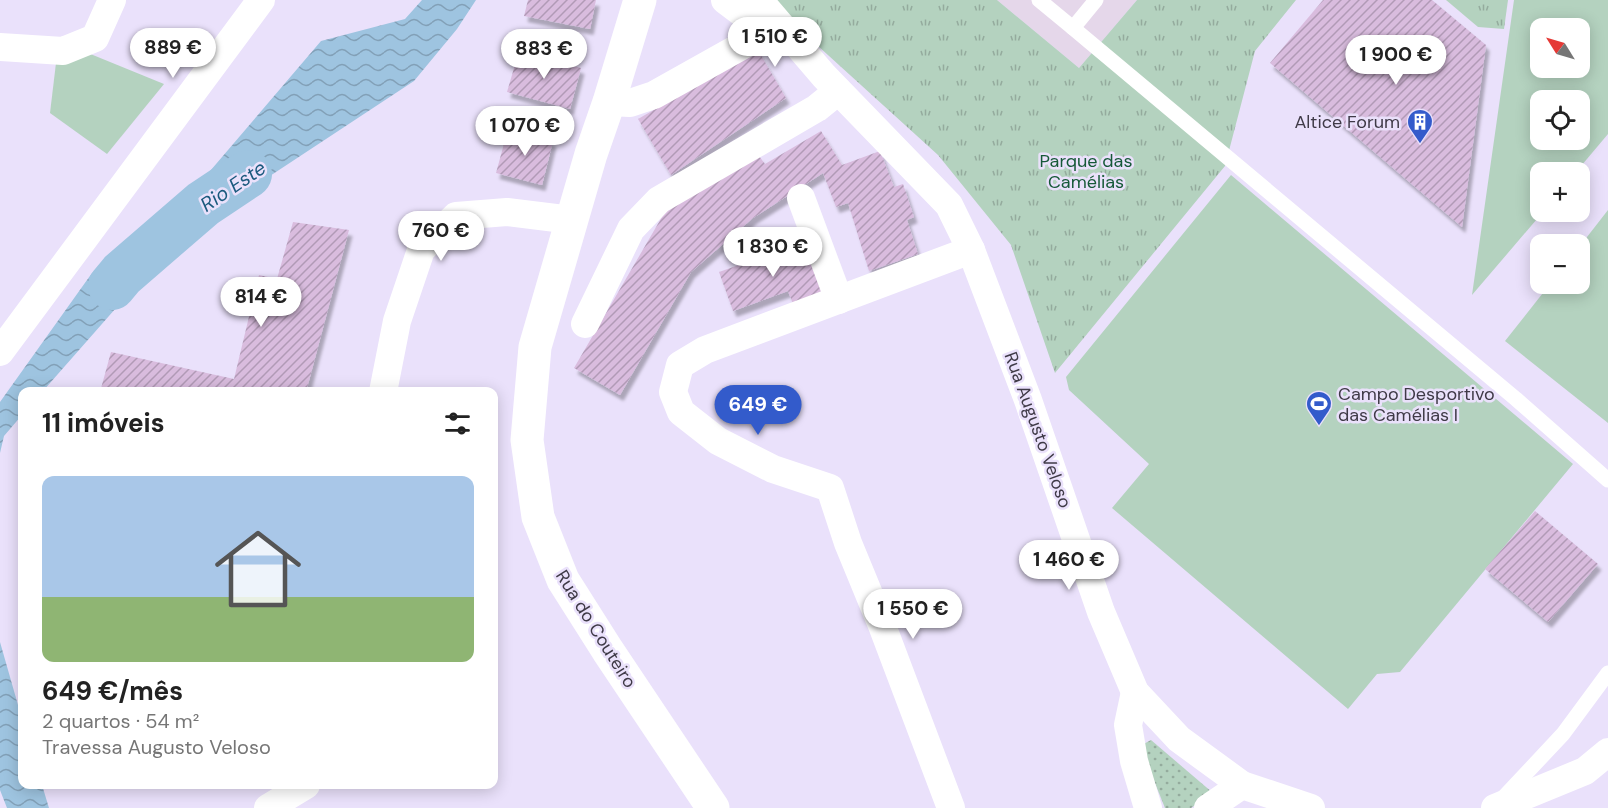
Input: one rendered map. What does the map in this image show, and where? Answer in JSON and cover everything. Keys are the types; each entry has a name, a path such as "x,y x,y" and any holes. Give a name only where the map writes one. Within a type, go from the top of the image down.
{"main road":[{"name":"Rua do Couteiro","path":"634,6 609,102 591,154 535,347 527,440 538,517 563,580 712,808"}],"street":[{"path":"0,46 63,51 95,38 112,0"},
{"path":"0,352 261,0"},
{"name":"Rua Augusto Veloso","path":"725,0 757,11 950,205 971,250 1028,400 1101,612 1135,692 1179,739 1242,785 1311,808"},
{"path":"609,102 630,103 654,95 754,39 758,31 757,11"},
{"path":"585,324 631,229 659,200 817,108 831,83"},
{"path":"801,198 839,300"},
{"path":"384,387 397,321 421,250 456,216 507,212 572,220"},
{"path":"951,808 884,628 848,543 830,488 772,469 717,441 681,412 673,393 680,365 705,350 971,250"},
{"path":"1135,692 1128,725 1134,761 1148,808"},
{"path":"1495,808 1584,771 1608,752"},
{"path":"1208,808 1242,785"},
{"path":"268,808 299,789"},
{"path":"307,789 312,808"}],"lane":[{"path":"1039,0 1516,399 1608,480"},
{"path":"1073,28 1096,0"},
{"path":"1495,808 1557,741 1608,673"}],"shaded area":[{"path":"997,0 1137,0 1079,68"}],"green space":[{"name":"Parque das Camélias","path":"771,0 997,0 1079,68 1137,0 1296,0 1255,51 1225,166 1055,373 1011,245 938,155 785,16"},
{"path":"1446,0 1508,0 1504,29 1478,27"},
{"path":"1514,0 1608,0 1608,134 1584,162 1530,162 1530,222 1534,222 1472,295"},
{"path":"88,53 164,84 107,154 50,113 56,63"},
{"name":"Campo Desportivo das Camélias I","path":"1231,175 1573,464 1400,672 1377,674 1348,709 1112,508 1149,464 1069,390 1066,377"},
{"path":"1608,210 1608,423 1505,341 1542,294 1590,294 1589,234"},
{"path":"1151,740 1213,793 1191,808 1165,808 1140,746"}],"water":[{"path":"422,0 476,0 457,29 414,81 206,218 181,205 321,41 405,19"},
{"path":"142,231 152,233 167,250 47,387 18,387 18,420 4,436 0,453 0,402 92,273"},
{"path":"0,642 18,705 18,789 43,789 49,808 7,808 0,790"}],"building":[{"path":"528,0 596,0 590,29 524,16"},
{"name":"Altice Forum","path":"1323,0 1432,0 1486,45 1462,227 1270,63"},
{"path":"758,50 786,98 671,175 638,119"},
{"path":"519,51 581,68 570,109 507,92"},
{"path":"508,129 553,141 542,185 496,173"},
{"path":"821,131 842,165 880,151 894,187 903,184 914,217 907,220 918,254 869,271 848,203 836,207 823,173 753,218 691,272 620,395 574,368 666,210 759,156 765,164"},
{"path":"293,222 349,230 307,387 101,387 111,352 234,379 259,275 277,279"},
{"path":"805,242 825,293 793,304 788,291 733,311 719,272"},
{"path":"1535,511 1598,564 1548,622 1485,569"}],"waterway":[{"name":"Rio Este","path":"112,286 122,274 203,204 248,174"}],"place":[{"name":"Altice Forum","path":"1420,145"},
{"name":"Campo Desportivo das Camélias I","path":"1319,427"}]}
